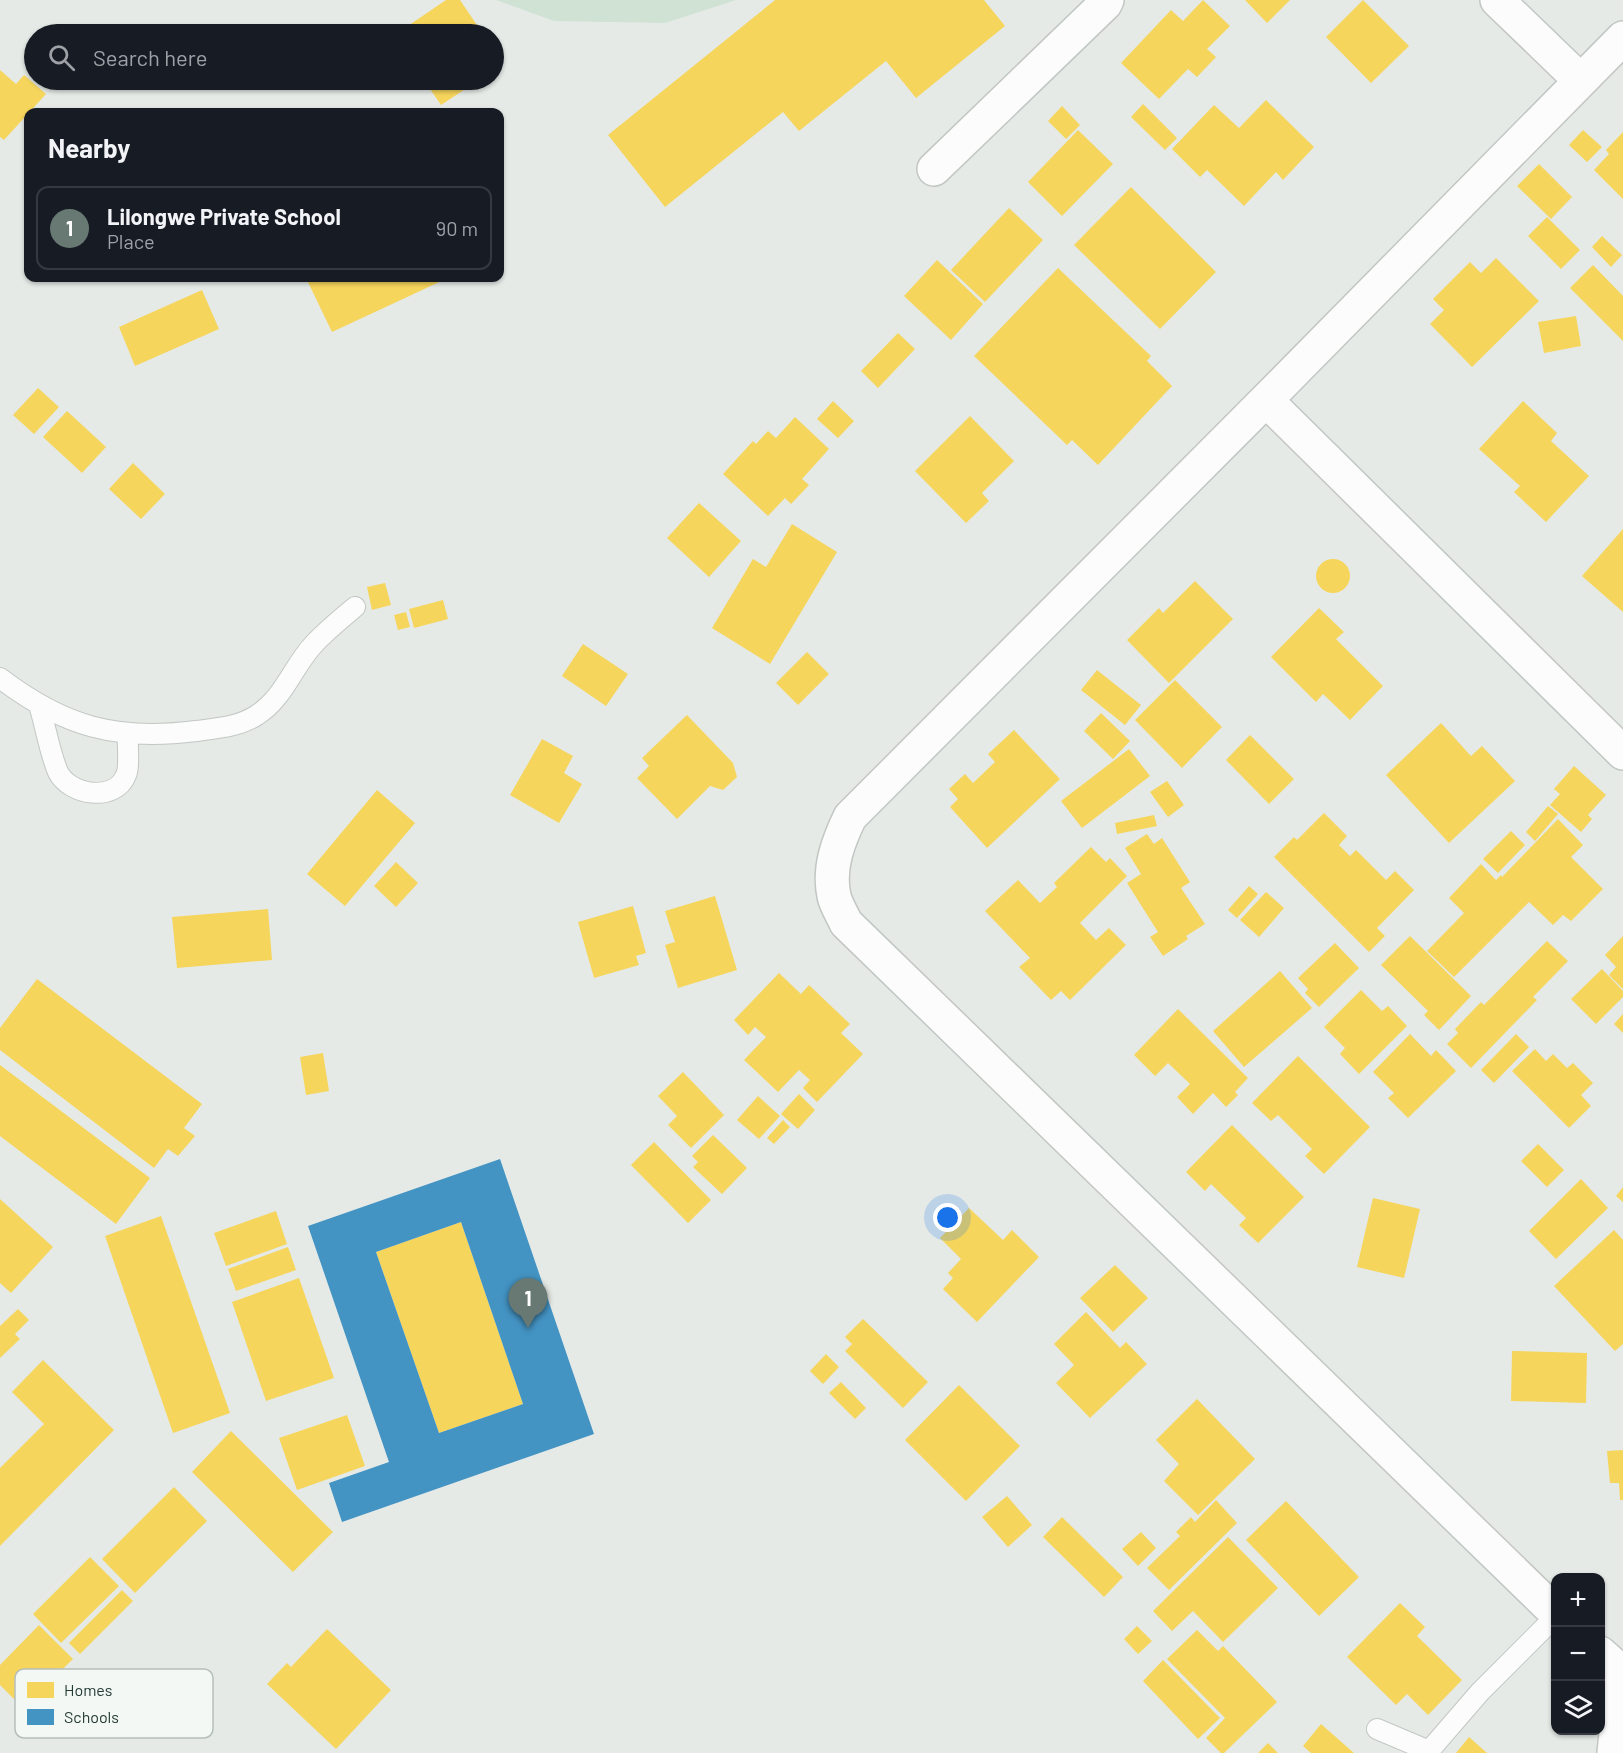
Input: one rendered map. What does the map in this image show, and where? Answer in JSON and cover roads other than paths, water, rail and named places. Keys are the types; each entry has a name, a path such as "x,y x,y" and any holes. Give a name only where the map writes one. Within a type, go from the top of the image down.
{"street":[{"path":"934,169 1106,4 1107,0"},
{"path":"1497,0 1580,80"},
{"path":"1551,1610 846,922 834,898 832,871 838,842 850,817 1623,38"},
{"path":"1266,400 1623,753"},
{"path":"1605,1657 1623,1673 1614,1753"}],"lane":[{"path":"0,678 39,705 75,722 128,734 162,735 238,725 258,714 277,698 313,645 355,607"},
{"path":"39,705 58,773 73,788 97,794 116,788 127,775 128,734"},
{"path":"1377,1729 1429,1751 1480,1692 1551,1620"}],"place":[{"name":"Lilongwe Private School","path":"528,1328"}]}
